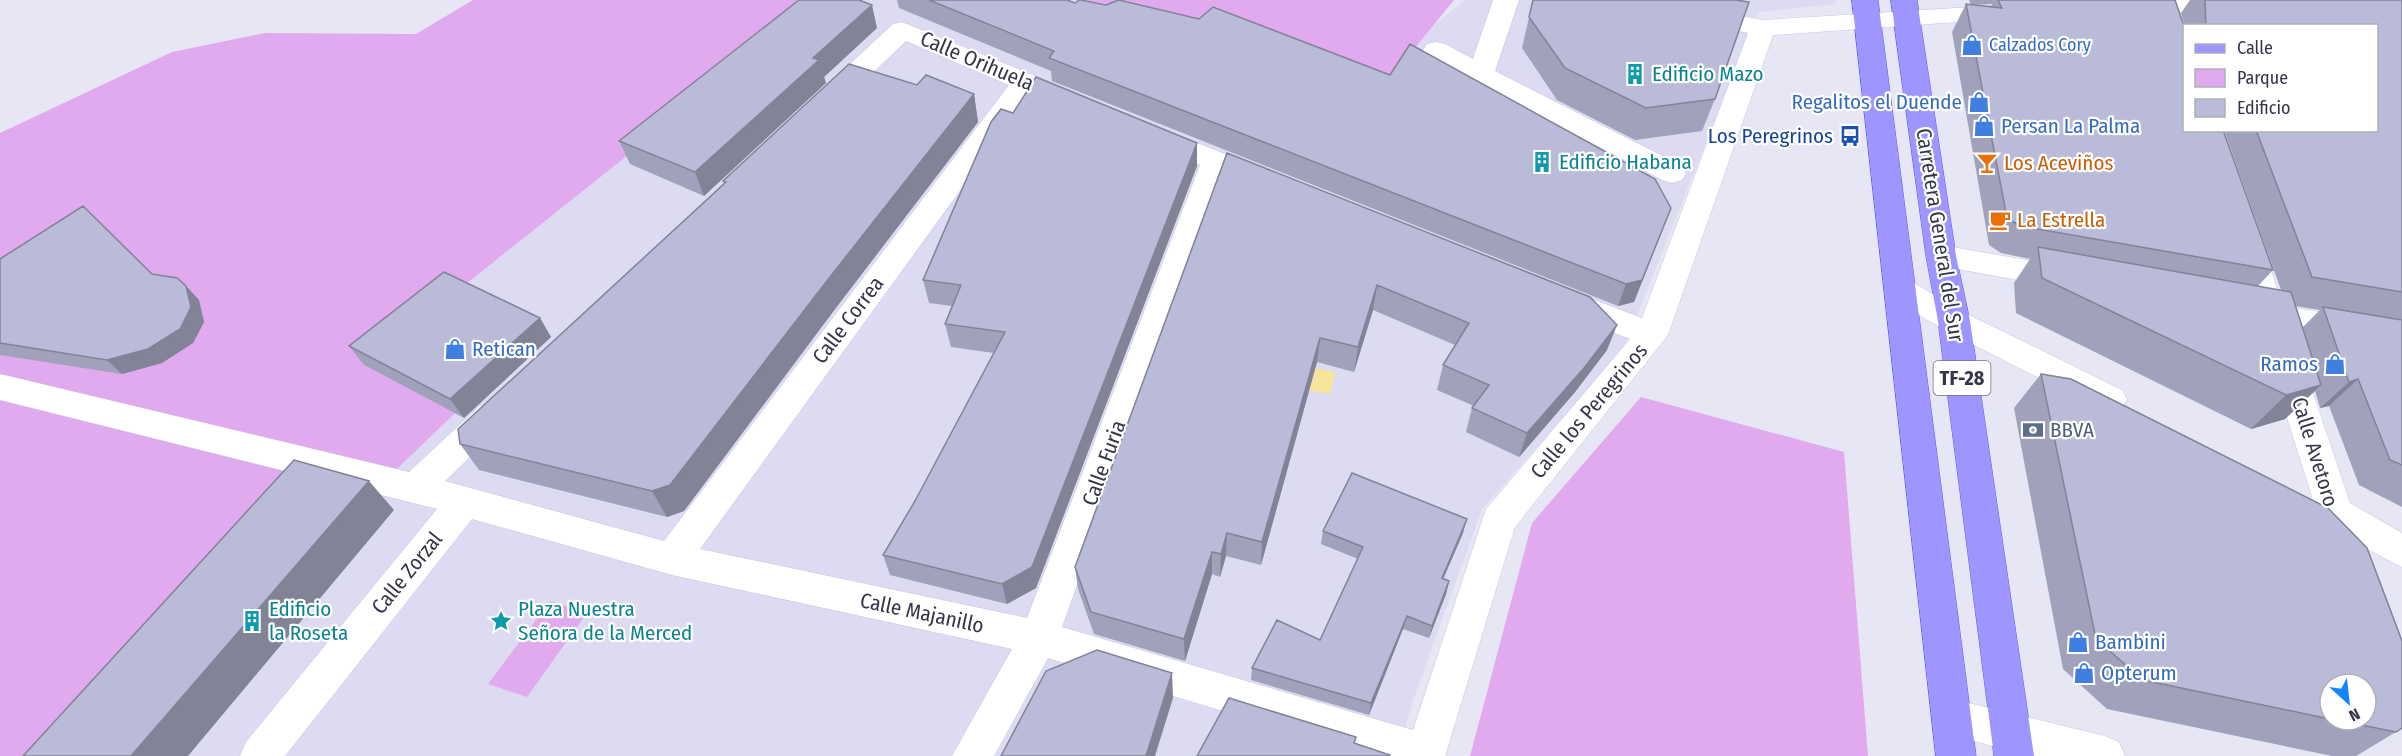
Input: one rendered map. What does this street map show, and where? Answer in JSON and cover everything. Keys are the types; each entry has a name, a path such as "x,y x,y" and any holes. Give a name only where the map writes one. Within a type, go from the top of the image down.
{"main road":[{"name":"Carretera General del Sur","path":"1905,9 1941,256 1954,321 2013,745"},
{"name":"Carretera General del Sur","path":"1866,10 1954,737"}],"street":[{"path":"1481,74 1506,0"},
{"path":"2105,6 2167,13 2260,4"},
{"path":"1716,20 1762,28 1866,10 2023,11"},
{"name":"Calle los Peregrinos","path":"1425,754 1499,520 1652,336 1762,28"},
{"name":"Calle Orihuela","path":"807,120 902,30 1099,112"},
{"path":"1436,50 1671,173"},
{"name":"Calle Correa","path":"672,559 1025,81"},
{"path":"1131,126 1293,191"},
{"name":"Calle Furia","path":"972,756 1039,638 1216,161"},
{"name":"Calle Avetoro","path":"2234,207 2272,316 2333,511 2360,586"},
{"path":"1941,256 2090,283"},
{"path":"1901,290 1954,321 2133,410"},
{"path":"1543,292 1652,336"},
{"path":"2227,308 2402,337"},
{"name":"Calle Majanillo","path":"0,387 414,488 672,559 1039,638 1425,754"},
{"path":"414,488 510,398"},
{"path":"2301,495 2402,551"},
{"name":"Calle Zorzal","path":"260,756 464,502"},
{"path":"1954,737 2105,756"}],"shaded area":[{"path":"823,0 1084,0 1215,23 1380,91 1433,26 1465,0 1836,0 1836,4 1758,12 1624,348 1482,509 1412,703 1397,756 79,756 455,413 364,365"},
{"path":"1287,363 1335,372 1330,394 1280,385"}],"green space":[{"path":"473,0 823,0 364,365 455,413 373,492 79,756 0,756 0,133 172,52 265,33 416,34"},
{"path":"1084,0 1454,0 1380,91 1215,23"},
{"path":"1641,397 1844,452 1868,756 1470,756 1532,523"},
{"path":"550,601 587,613 527,697 488,684"}],"building":[{"path":"799,0 859,0 872,5 813,58 819,60 695,172 619,141"},
{"path":"929,0 1067,0 1075,3 1081,0 1106,5 1119,0 1199,19 1213,7 1390,75 1410,44 1655,179 1671,208 1642,280 1626,284 1049,58 1054,51"},
{"name":"Edificio Mazo","path":"1533,0 1736,0 1749,2 1715,99 1646,108 1565,68 1529,17"},
{"path":"1998,0 2175,0 2183,24 2183,132 2224,132 2273,270 2020,226 2007,218 1966,4 2002,8"},
{"path":"2205,0 2402,0 2402,292 2312,277 2257,132 2378,132 2378,24 2206,24"},
{"path":"849,64 917,85 926,75 974,94 670,485 652,491 460,444 458,429 726,182 723,181"},
{"path":"1036,77 1197,143 1032,567 1002,584 883,555 915,501 1005,332 945,324 961,285 923,280 991,122 1001,109 1013,113"},
{"path":"1227,153 1590,297 1617,325 1584,368 1527,433 1472,408 1489,385 1443,365 1469,323 1377,285 1358,347 1320,338 1262,542 1227,533 1221,554 1212,552 1184,639 1091,612 1075,567"},
{"path":"83,206 152,274 177,278 186,286 191,307 180,329 148,349 107,360 0,343 0,259"},
{"path":"2038,247 2291,292 2321,385 2286,395 2042,278"},
{"name":"Retican","path":"444,272 540,318 450,399 349,346"},
{"path":"2323,307 2402,320 2402,465 2390,460 2358,379 2349,382"},
{"path":"2041,374 2071,379 2328,508 2367,548 2402,641 2402,728 2396,732 2378,728 2378,672 2318,672 2318,716 2143,680 2096,639"},
{"path":"294,460 369,481 131,756 23,756"},
{"path":"1352,473 1467,519 1442,578 1449,581 1432,626 1407,616 1371,703 1252,668 1277,620 1320,640 1363,547 1323,531"},
{"path":"1097,650 1172,673 1146,756 1001,756 1046,671"},
{"path":"1229,698 1356,737 1354,743 1390,756 1197,756"}],"place":[{"name":"Calzados Cory","path":"1972,45"},
{"name":"Edificio Mazo","path":"1635,74"},
{"name":"Regalitos el Duende","path":"1979,102"},
{"name":"Persan La Palma","path":"1984,126"},
{"name":"Los Peregrinos","path":"1850,136"},
{"name":"Edificio Habana","path":"1542,162"},
{"name":"Los Aceviños","path":"1987,163"},
{"name":"La Estrella","path":"2000,220"},
{"name":"Retican","path":"455,349"},
{"name":"Ramos","path":"2335,364"},
{"name":"BBVA","path":"2033,430"},
{"name":"Edificio la Roseta","path":"252,621"},
{"name":"Plaza Nuestra Señora de la Merced","path":"501,621"},
{"name":"Bambini","path":"2078,642"},
{"name":"Opterum","path":"2084,673"}]}
